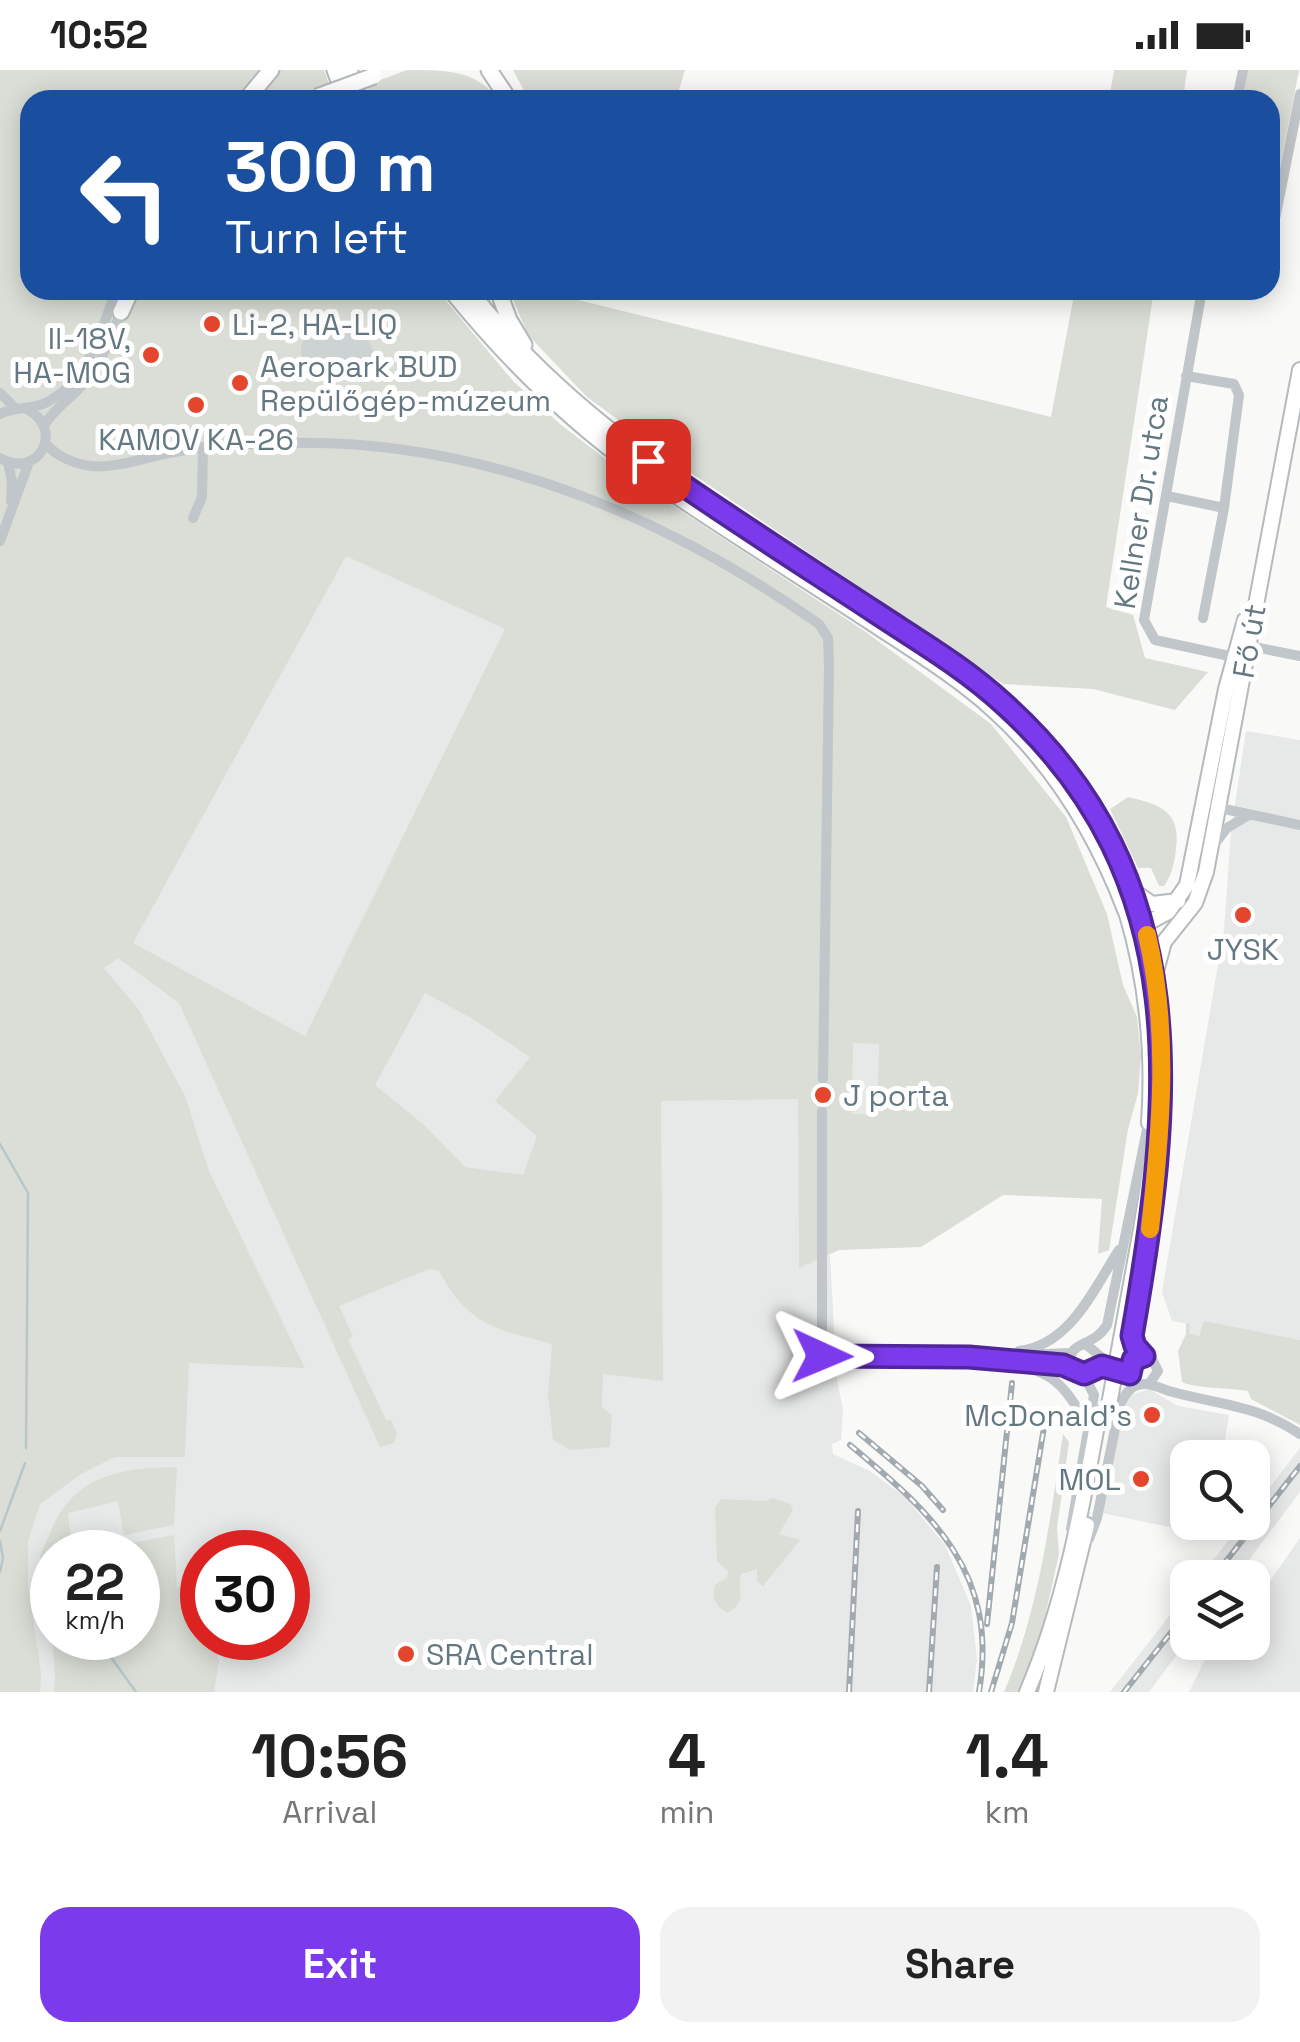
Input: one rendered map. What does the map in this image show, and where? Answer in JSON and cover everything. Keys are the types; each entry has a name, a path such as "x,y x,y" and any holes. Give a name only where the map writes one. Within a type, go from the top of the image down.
{"highway":[{"path":"254,90 271,70"},
{"path":"337,90 382,73"},
{"path":"121,312 126,300"},
{"path":"460,300 519,368 604,444 939,668 994,709 1075,805 1096,839 1126,911"},
{"path":"477,300 536,367 648,461 945,658 1002,702 1065,770 1096,816 1126,878"},
{"path":"502,300 536,367"}],"main road":[{"name":"Fő út","path":"1185,905 1200,890 1210,850 1211,806 1242,684 1300,370"},
{"path":"1155,975 1164,942 1185,905 1211,806 1234,657 1263,562"},
{"path":"1234,657 1242,684"},
{"path":"1126,878 1141,899 1152,904 1185,905"},
{"path":"1046,1692 1084,1517 1154,1126 1162,1043 1155,975 1126,878"},
{"path":"1126,911 1142,927 1164,929 1185,905"},
{"path":"1126,911 1152,1047 1154,1126"},
{"path":"1136,948 1142,927"},
{"path":"1027,1692 1073,1567"}],"street":[{"path":"1280,194 1300,94"},
{"path":"0,414 52,400 80,374 112,300"},
{"name":"Kellner Dr. utca","path":"1200,300 1144,620 1155,640 1234,657"},
{"path":"44,426 99,363 121,312"},
{"path":"1186,376 1238,388 1224,508 1203,618"},
{"path":"0,392 37,416 44,426 45,442 33,460 0,541"},
{"path":"45,442 57,454 76,462"},
{"path":"10,512 12,481 4,460 98,466 202,447 302,442 438,455 526,475 584,495 670,534 824,629 830,664 823,1079"},
{"path":"192,518 202,497 202,447"},
{"path":"1167,496 1224,508"},
{"path":"1248,646 1300,656"},
{"path":"1211,806 1300,826"},
{"path":"1210,850 1227,828 1248,816"},
{"path":"822,1111 822,1356 1070,1353 1099,1337 1107,1325 1122,1245 1154,1126"},
{"path":"1130,1374 1138,1358 1132,1336 1148,1249 1154,1126"},
{"path":"969,1357 1026,1351 1050,1341 1073,1321 1122,1245"},
{"path":"1086,1345 1102,1360 1138,1358 1156,1362 1158,1371 1184,1394"},
{"path":"1070,1353 1071,1368"},
{"path":"1096,1368 1097,1354"},
{"path":"969,1357 1071,1368 1084,1374 1094,1395 1072,1517 1073,1567"},
{"path":"969,1357 979,1362 1042,1370 1066,1389 1088,1429"},
{"path":"1084,1374 1096,1368 1113,1368 1144,1384 1250,1408 1300,1434"},
{"path":"1073,1567 1097,1518 1120,1404 1124,1396 1158,1371"}],"shaded area":[{"path":"0,70 324,70 331,90 20,90 20,300 445,300 513,381 560,424 629,477 863,630 991,724 1066,817 1107,914 1123,985 1137,1017 1141,1056 1138,1093 1128,1129 1109,1250 1098,1254 1102,1199 1003,1195 921,1247 839,1250 799,1268 798,1099 661,1101 663,1381 603,1374 602,1407 612,1415 610,1447 570,1450 553,1440 548,1395 552,1344 485,1322 462,1304 439,1271 429,1269 339,1306 353,1336 348,1339 386,1420 391,1420 397,1433 394,1443 380,1447 179,1003 118,958 104,968 139,1010 185,1096 209,1171 305,1368 189,1363 185,1457 115,1457 81,1474 40,1504 28,1542 28,1585 30,1660 39,1660 40,1692 0,1692","holes":["346,556 505,629 305,1036 133,943","425,993 530,1057 495,1101 537,1136 523,1175 465,1167 424,1125 375,1085","853,1043 879,1044 877,1115 852,1114"]},
{"path":"407,70 459,74 490,90 368,90 367,85"},
{"path":"513,70 685,70 679,90 524,90"},
{"path":"1114,70 1187,70 1184,90 1111,90"},
{"path":"1247,70 1299,70 1280,167 1280,90 1244,90"},
{"path":"513,300 578,300 1051,417 1073,300 1152,300 1106,607 1133,615 1145,658 1208,672 1175,710 1093,689 1004,684 678,464 587,397 528,335"},
{"path":"412,478 953,961 828,1220 837,1380 843,1409 841,1440 832,1444 833,1454 870,1471 906,1498 945,1545 971,1606 977,1659 973,1692 0,1692 0,574"},
{"path":"1246,731 1300,740 1300,1340 1205,1322 1199,1336 1189,1333 1189,1324 1172,1321 1162,1292 1224,930 1231,831"},
{"path":"1128,797 1158,806 1175,825 1175,858 1164,886 1159,886 1151,868 1138,868 1110,809"},
{"path":"1204,1321 1300,1340 1300,1425 1251,1399 1248,1391 1182,1382 1178,1351 1186,1334 1186,1323 1190,1324 1189,1333 1199,1336"},
{"path":"1149,1389 1178,1406 1229,1415 1225,1440 1170,1440 1170,1527 1102,1513 1125,1401"},
{"path":"1063,1434 1069,1442 1057,1528 1059,1554 1038,1648 1019,1692 1004,1692 1035,1597"},
{"path":"1300,1448 1300,1492 1270,1532 1270,1487"},
{"path":"177,1467 174,1525 123,1530 118,1501 68,1513 70,1530 52,1530 60,1513 86,1486 137,1469"},
{"path":"773,1498 790,1504 793,1510 779,1534 800,1540 763,1586 757,1581 757,1569 741,1574 740,1601 727,1613 714,1598 715,1585 727,1578 728,1571 717,1561 715,1507 721,1499"},
{"path":"174,1535 180,1588 180,1660 219,1660 214,1692 54,1692 54,1660 160,1660 160,1538"},
{"path":"1300,1538 1300,1692 1189,1692 1205,1660 1270,1660 1270,1581"},
{"path":"1229,1540 1264,1540 1249,1560 1213,1560"},
{"path":"1170,1615 1173,1660 1149,1692 1110,1692"}],"waterway":[{"path":"0,1144 28,1193 26,1448"},
{"path":"0,1531 25,1463"},
{"path":"0,1541 0,1572"},
{"path":"113,1660 136,1692"}],"runway":[{"path":"325,349 349,355"}],"tunnel":[{"path":"822,1111 823,1079"}],"railway":[{"path":"987,1624 1012,1383"},
{"path":"991,1692 1012,1623 1046,1415"},
{"path":"859,1433 922,1486 943,1510"},
{"path":"850,1445 933,1522 969,1580 979,1613 983,1650 979,1692"},
{"path":"1227,1560 1300,1466"},
{"path":"849,1692 858,1511"},
{"path":"929,1692 937,1567"},
{"path":"1124,1692 1170,1634"}],"slow traffic":[{"path":"1147,935 1162,1043 1150,1229"}],"place":[{"name":"Li-2, HA-LIQ","path":"212,324"},
{"name":"Il-18V, HA-MOG","path":"151,355"},
{"name":"Aeropark BUD Repülőgép-múzeum","path":"240,383"},
{"name":"KAMOV KA-26","path":"196,405"},
{"name":"JYSK","path":"1243,915"},
{"name":"J porta","path":"823,1095"},
{"name":"McDonald's","path":"1152,1415"},
{"name":"MOL","path":"1141,1479"},
{"name":"SRA Central","path":"406,1654"}],"route":[{"path":"648,461 945,658 1022,721 1065,770 1115,851 1140,914 1155,975 1162,1088 1148,1249 1132,1336 1144,1356 1133,1360 1130,1374 1102,1366 1079,1374 1063,1365 969,1357 822,1356"}]}
